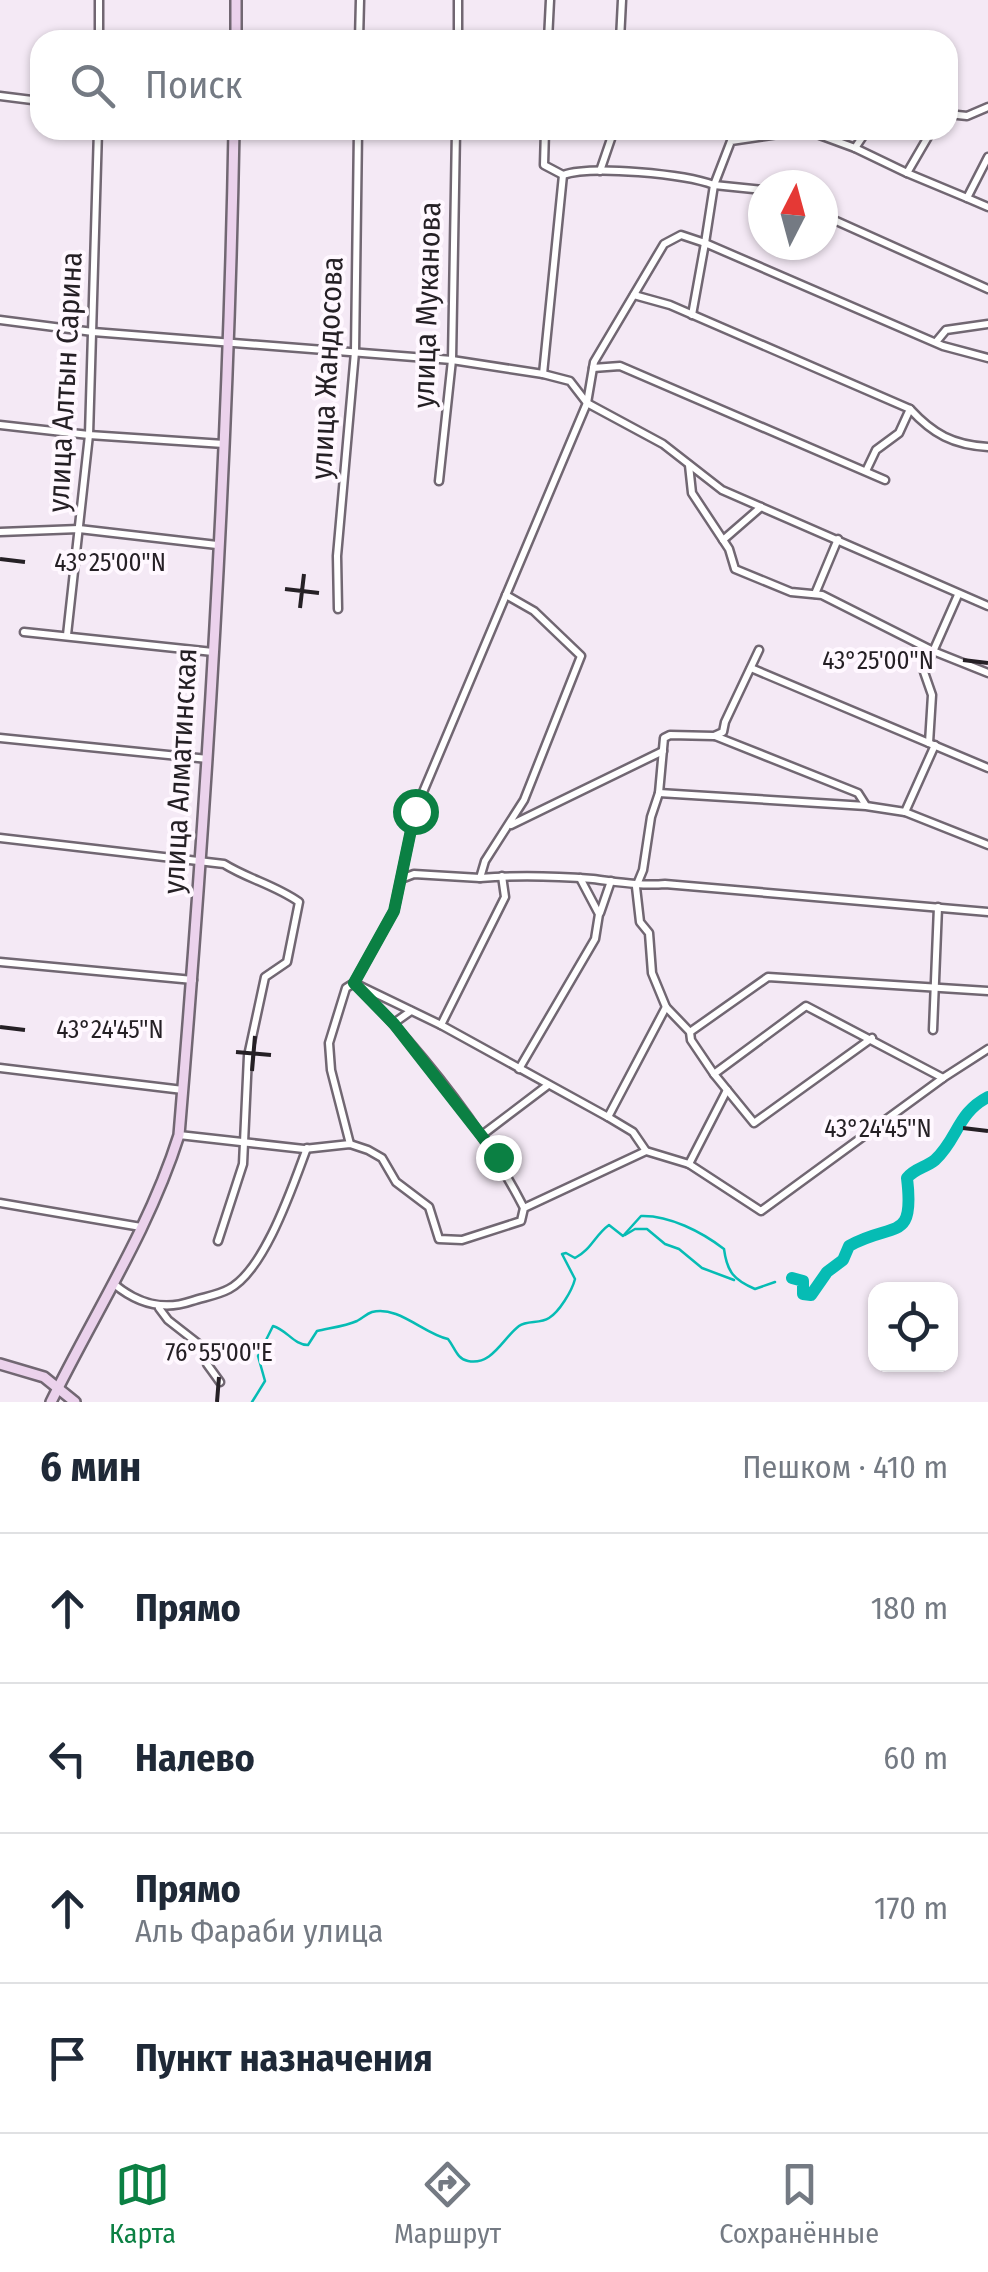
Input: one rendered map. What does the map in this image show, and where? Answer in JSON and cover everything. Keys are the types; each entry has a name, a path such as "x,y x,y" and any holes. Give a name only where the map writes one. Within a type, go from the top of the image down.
{"street":[{"path":"99,0 99,30"},
{"path":"236,0 236,30"},
{"path":"359,30 360,0"},
{"path":"458,0 458,30"},
{"path":"548,30 550,0"},
{"path":"620,30 622,0"},
{"path":"0,96 30,100"},
{"path":"958,115 967,116 988,107"},
{"name":"улица Алтын Сарина","path":"68,636 89,435 98,140"},
{"name":"улица Алматинская","path":"51,1402 114,1284 169,1167 179,1135 208,759 230,342 234,140"},
{"name":"улица Жандосова","path":"338,608 337,556 355,352 358,140"},
{"name":"улица Муканова","path":"439,481 452,360 456,140"},
{"path":"545,140 544,165 563,175 600,171 696,178 714,185 748,188"},
{"path":"600,171 611,140"},
{"path":"692,315 714,185 731,141 738,140"},
{"path":"833,140 988,207"},
{"path":"855,148 861,140"},
{"path":"907,173 926,140"},
{"path":"967,198 988,157"},
{"path":"543,374 563,175"},
{"path":"838,222 988,289"},
{"path":"350,1144 331,1070 329,1043 346,988 354,983 394,911 415,811 587,403 593,368 664,244 680,235 705,243 936,342 988,358"},
{"path":"634,294 910,409 930,432 961,445 988,447"},
{"path":"0,320 93,332 452,360 543,374 570,382 587,403 663,444 722,490 988,606"},
{"path":"936,342 946,330 988,324"},
{"path":"593,368 620,366 886,480"},
{"path":"866,472 876,450 899,433 910,409"},
{"path":"0,425 224,444"},
{"path":"689,464 692,494 723,540 735,570 791,592 814,594 988,673"},
{"path":"723,540 761,506"},
{"path":"0,532 79,529 217,545"},
{"path":"814,594 838,539"},
{"path":"480,878 485,861 524,800 556,711 581,656 534,611 506,594"},
{"path":"906,812 932,744 932,695 924,672 958,595"},
{"path":"24,632 212,652"},
{"path":"714,736 723,732 759,650"},
{"path":"751,668 988,768"},
{"path":"866,806 858,793 714,736 670,735 664,738 659,792 636,886 640,922 649,933 652,972 666,1007 690,1032 691,1040 714,1074 750,1120 758,1122 872,1038"},
{"path":"0,738 208,759"},
{"path":"510,825 664,751"},
{"path":"659,792 802,799 906,812 988,844"},
{"path":"0,838 224,864 241,875 266,882 300,906 287,962 264,977 248,1056 244,1164 218,1241"},
{"path":"402,879 414,874 580,878 636,886 665,884 988,912"},
{"path":"440,1025 505,896 502,876"},
{"path":"580,878 599,914"},
{"path":"519,1069 595,940 611,881"},
{"path":"932,1030 938,908"},
{"path":"0,962 192,980"},
{"path":"690,1032 768,978 988,991"},
{"path":"354,983 608,1117 633,1132 646,1151 689,1164 761,1211 988,1048"},
{"path":"179,1135 307,1148 350,1144 382,1158 396,1182 428,1206 439,1239 462,1240 520,1221 524,1208 482,1134 394,1024 354,983"},
{"path":"714,1074 806,1006 943,1078"},
{"path":"608,1117 666,1007"},
{"path":"394,1024 411,1011"},
{"path":"0,1068 183,1090"},
{"path":"482,1134 548,1085"},
{"path":"689,1164 727,1090"},
{"path":"114,1284 126,1294 158,1307 184,1304 230,1288 244,1277 278,1225 307,1148"},
{"path":"524,1208 646,1151"},
{"path":"0,1203 141,1226"},
{"path":"158,1307 168,1320 209,1352 207,1364 220,1382"},
{"path":"0,1364 30,1370 75,1402"}],"waterway":[{"path":"792,1278 803,1281 803,1294 811,1295 827,1272 843,1260 849,1246 904,1222 909,1199 907,1178 935,1160 964,1118 988,1097"},
{"path":"252,1402 265,1381 258,1356 273,1326 308,1345 317,1331 382,1311 448,1339 464,1360 484,1359 519,1326 545,1320 561,1306 575,1279 562,1254 575,1258 580,1255 609,1225 623,1236 641,1216 674,1222 715,1243 724,1249 733,1274 748,1286 755,1289 775,1282"},
{"path":"625,1235 635,1229 647,1229 702,1268 734,1280"}],"route":[{"path":"415,811 394,911 354,983 394,1024 498,1157"}]}
